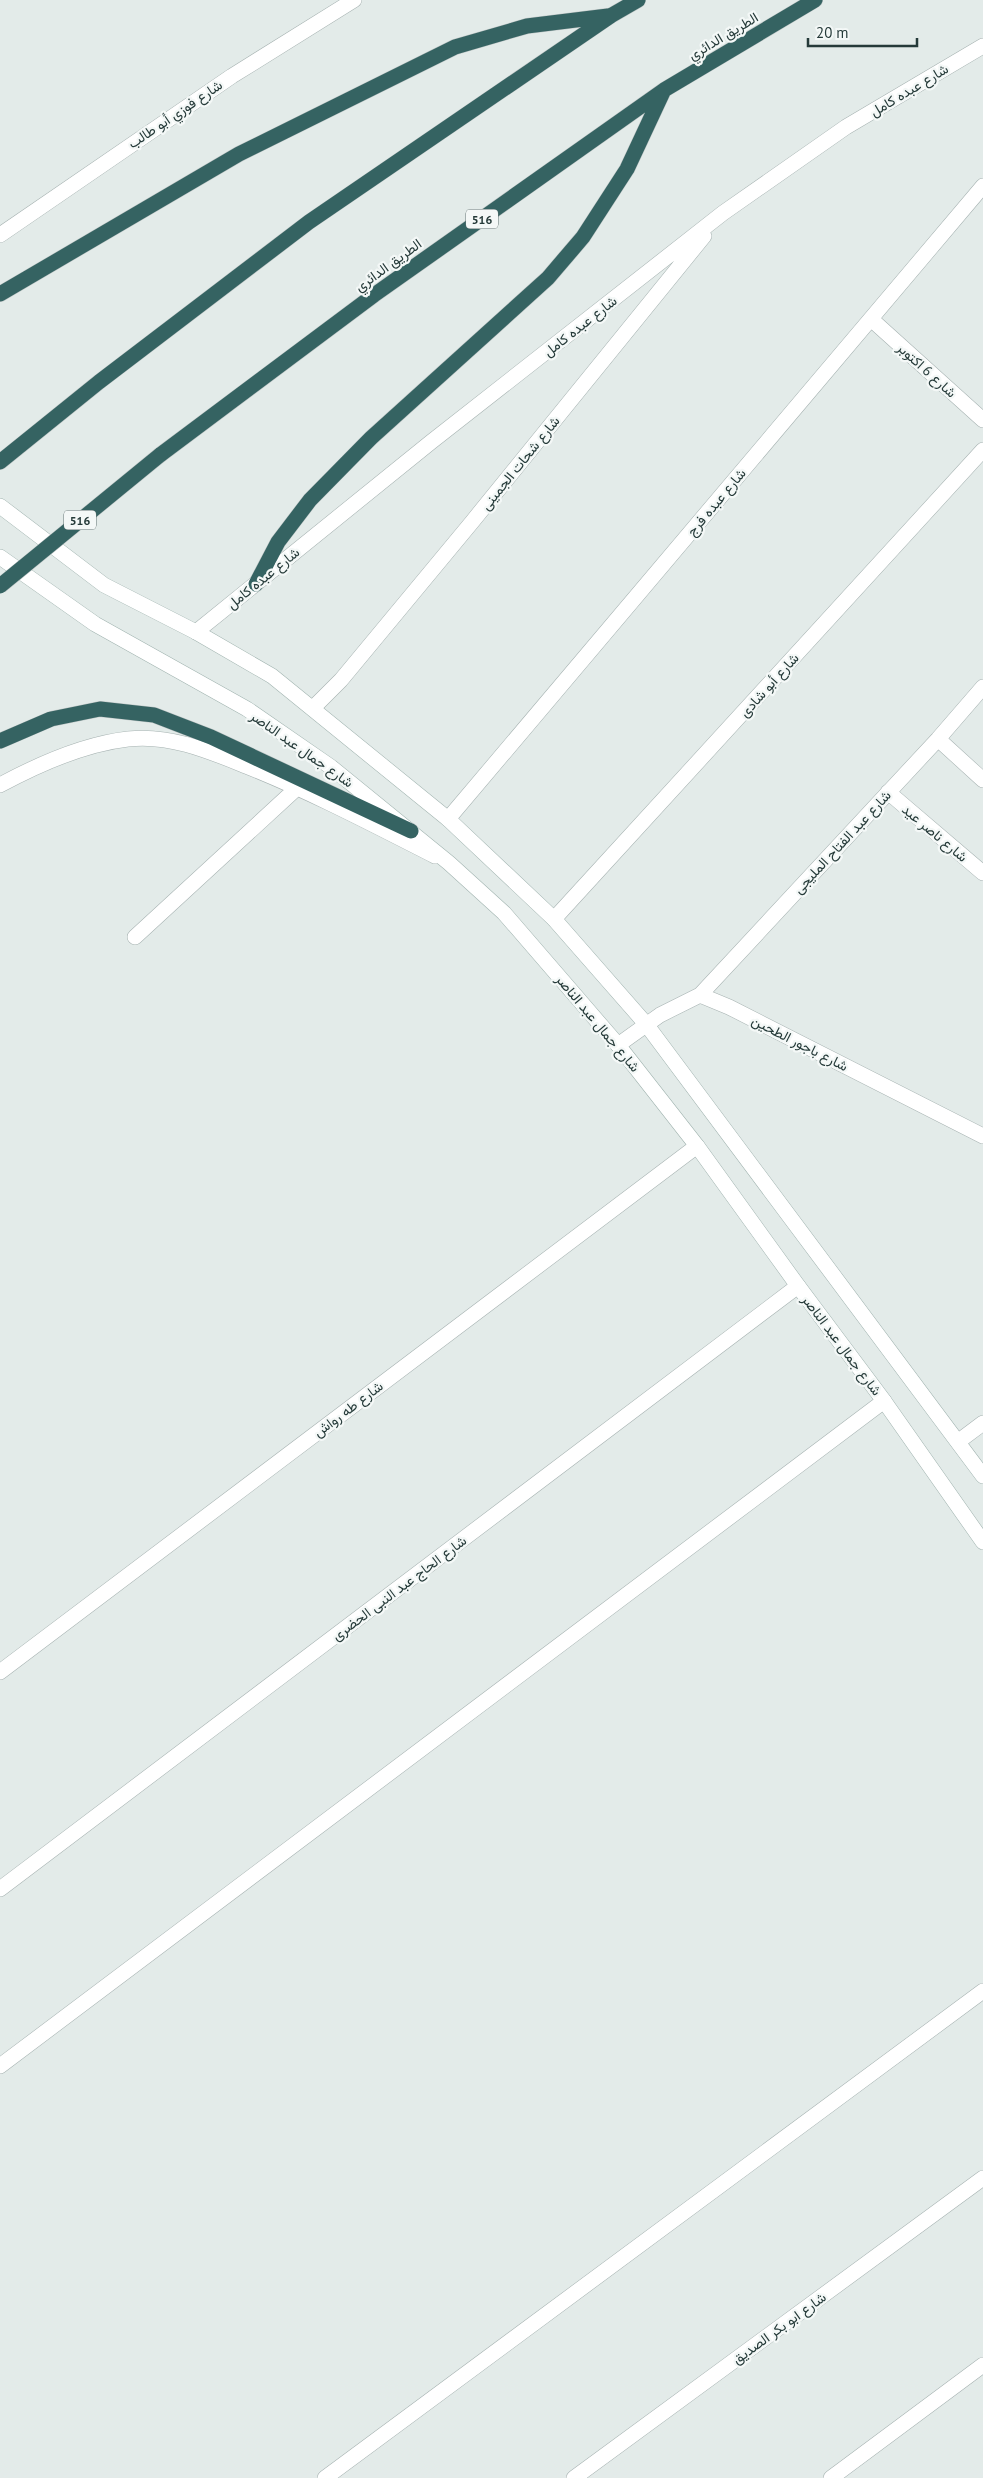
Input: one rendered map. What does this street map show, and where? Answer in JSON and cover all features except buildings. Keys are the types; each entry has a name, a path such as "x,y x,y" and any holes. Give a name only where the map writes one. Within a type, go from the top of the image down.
{"highway":[{"path":"0,462 99,382 309,222 638,0"},
{"name":"الطريق الدائري","path":"0,586 160,455 374,295 664,90 815,0"},
{"path":"0,294 239,154 455,47 527,26 612,16"},
{"path":"256,584 278,542 310,500 371,438 548,278 583,237 627,168 664,90"},
{"path":"0,741 51,719 100,709 154,715 211,737 411,831"}],"street":[{"name":"شارع فوزي أبو طالب","path":"0,235 232,76 354,0"},
{"name":"شارع عبده كامل","path":"196,632 431,442 722,213 846,127 983,46"},
{"name":"شارع عبده فرج","path":"448,819 983,186"},
{"name":"شارع شحات الجمينى","path":"313,708 341,680 472,522 722,213"},
{"name":"شارع 6 اكتوبر","path":"871,319 983,420"},
{"name":"شارع أبو شادى","path":"554,920 983,450"},
{"path":"0,506 104,585 196,632 272,676 448,819 554,920 646,1024 983,1476"},
{"name":"شارع جمال عبد الناصر","path":"0,557 96,624 247,709 331,767 449,863 504,913 618,1044 697,1146 884,1401 983,1542"},
{"name":"شارع عبد الفتاح المليجى","path":"700,995 938,739 983,687"},
{"path":"0,785 32,767 90,748 129,739 169,740 201,749 298,787 449,863"},
{"path":"938,739 983,780"},
{"path":"135,936 298,787"},
{"name":"شارع ناصر عيد","path":"888,792 983,873"},
{"path":"618,1044 646,1024 700,995"},
{"name":"شارع باجور الطحين","path":"700,995 729,1007 981,1131"},
{"name":"شارع طه رواش","path":"0,1672 697,1146"},
{"name":"شارع الحاج عبد النبى الحضرى","path":"0,1890 798,1286"},
{"path":"0,2066 884,1401"},
{"path":"958,1441 983,1423"},
{"path":"326,2478 983,1991"},
{"name":"شارع ابو بكر الصديق","path":"574,2478 983,2178"},
{"path":"831,2478 983,2365"}]}
